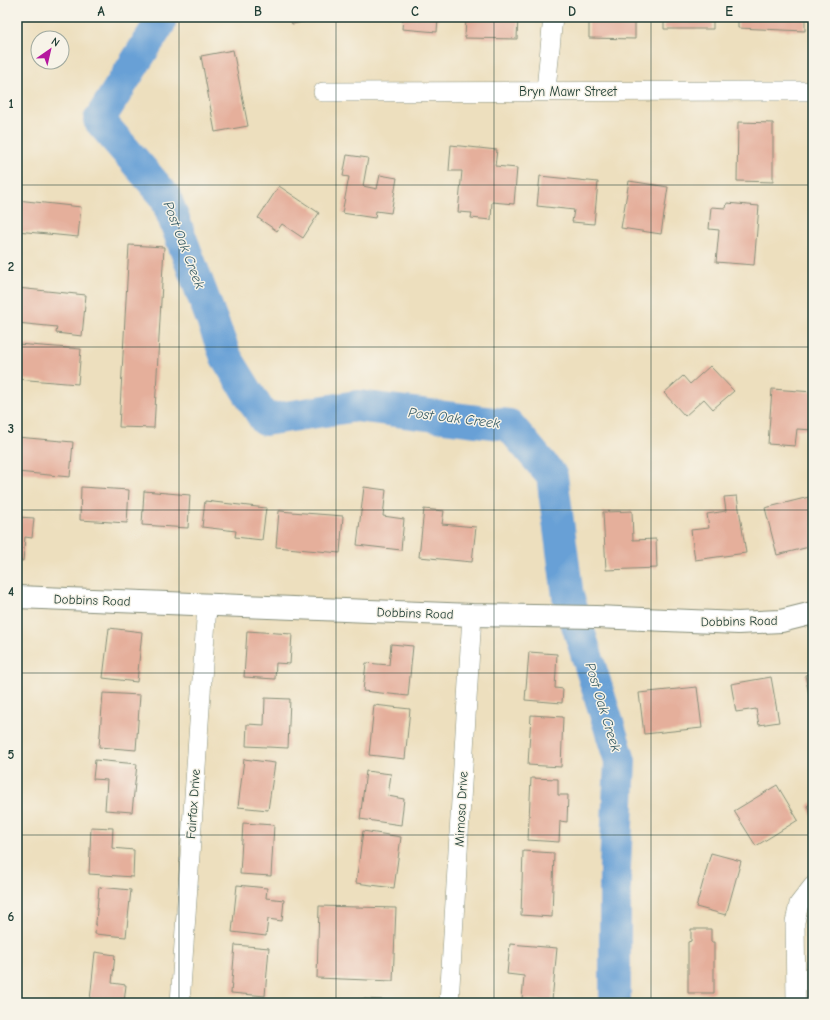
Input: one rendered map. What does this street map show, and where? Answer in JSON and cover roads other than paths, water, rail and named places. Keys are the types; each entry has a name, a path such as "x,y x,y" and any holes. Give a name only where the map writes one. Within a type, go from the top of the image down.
{"street":[{"path":"546,90 553,17"},
{"name":"Bryn Mawr Street","path":"323,92 546,90 813,91"},
{"name":"Dobbins Road","path":"17,597 472,615 596,617 738,623 781,621 813,614"},
{"name":"Fairfax Drive","path":"180,1003 207,604"},
{"name":"Mimosa Drive","path":"449,1003 472,615"},
{"path":"796,1003 795,922 799,904 813,886"}],"waterway":[{"name":"Post Oak Creek","path":"157,17 160,23 99,120 165,196 226,357 265,420 357,406 509,425 552,476 568,596 620,761 615,867 615,1003"}]}
